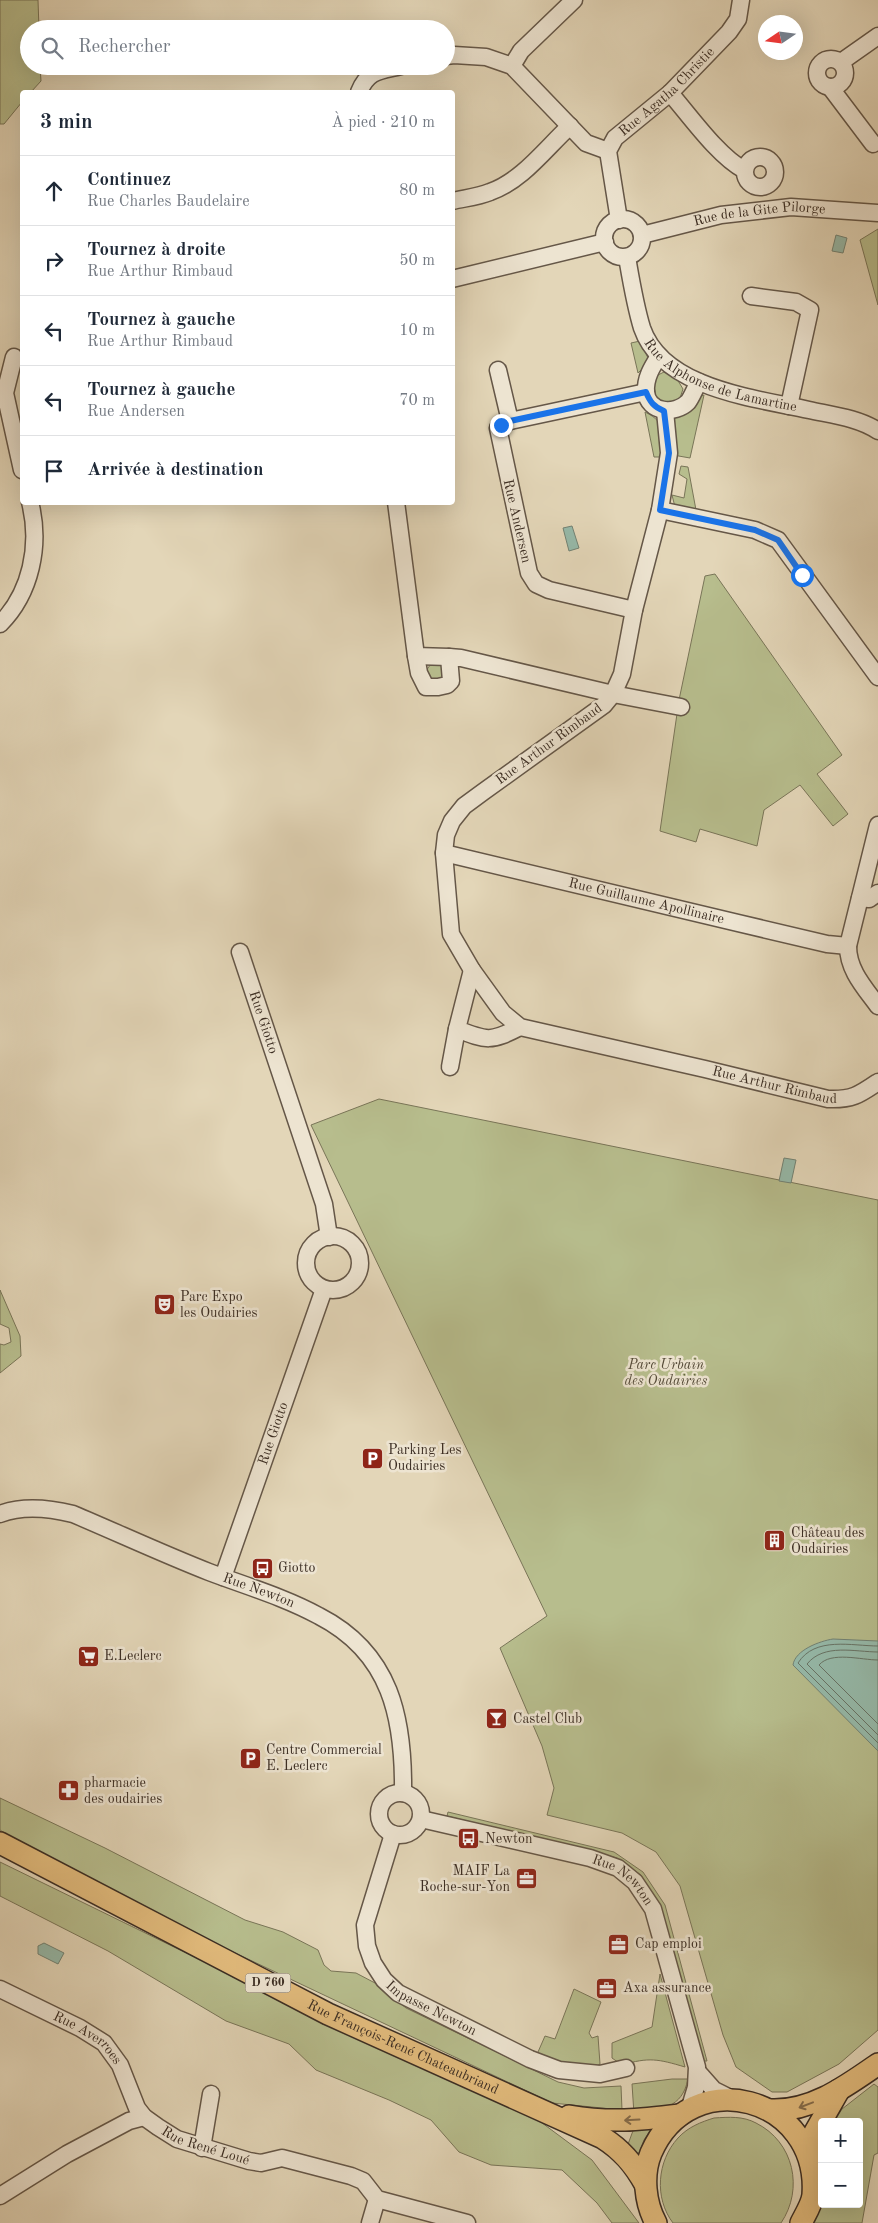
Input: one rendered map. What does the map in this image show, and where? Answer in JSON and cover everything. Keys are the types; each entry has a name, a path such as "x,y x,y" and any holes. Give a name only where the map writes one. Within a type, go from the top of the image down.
{"main road":[{"name":"Rue François-René Chateaubriand","path":"0,1843 328,2014 603,2138 617,2146 636,2168 645,2184"},
{"path":"770,2110 803,2107 839,2090 878,2064"},
{"path":"801,2223 813,2197 811,2162 815,2132 839,2090"},
{"path":"656,2223 651,2214 645,2184 648,2161 658,2139 685,2112 708,2102 732,2099 745,2100 770,2110 796,2132 811,2162"},
{"name":"Rue François-René Chateaubriand","path":"542,2112 590,2120 632,2121 685,2112"}],"street":[{"path":"512,66 521,51 574,0"},
{"name":"Rue Agatha Christie","path":"619,220 608,151 616,138 670,93 729,32 738,19 741,0"},
{"path":"841,62 878,36"},
{"path":"455,54 486,57 512,66 586,142 608,151"},
{"path":"826,58 832,58 841,62 845,74 843,80 837,86 830,87 822,84 817,78 817,68 826,58"},
{"path":"360,90 364,80 371,75"},
{"path":"830,87 873,144"},
{"path":"670,93 721,151 735,165 744,170"},
{"path":"455,200 490,192 502,187 519,175 570,126"},
{"name":"Rue de la Gite Pilorge","path":"642,235 721,215 791,207 878,213"},
{"path":"619,220 634,222 642,235 639,249 627,257 612,254 605,242 607,228 619,220"},
{"path":"455,278 605,242"},
{"name":"Rue Alphonse de Lamartine","path":"627,257 643,329 659,356 675,369 715,388 843,417 870,426 878,431"},
{"path":"751,296 796,302 810,310 789,406"},
{"path":"12,353 6,393 20,460"},
{"path":"659,356 648,374 646,392 649,401 656,408 664,411 674,411 688,402 699,382"},
{"path":"498,370 510,421 646,392"},
{"name":"Rue Arthur Rimbaud","path":"664,411 669,453 660,510 634,610 622,674 613,694 604,705 464,806 452,821 446,835 444,853 451,934 472,970 502,1013 520,1027 828,1099 845,1100 858,1096 878,1082"},
{"name":"Rue Andersen","path":"510,421 501,425 498,434 529,573 536,584 549,590 634,610"},
{"path":"0,624 13,611 28,577 33,559 34,520 31,505"},
{"path":"396,505 416,656 419,672 426,687 438,687 451,681 449,657"},
{"path":"660,510 755,530 778,540 878,677"},
{"path":"416,656 461,658 613,694 681,706"},
{"path":"878,825 848,946 848,958 852,968 878,1006"},
{"name":"Rue Guillaume Apollinaire","path":"444,853 738,924 828,944 848,946"},
{"path":"860,898 869,899 878,893"},
{"name":"Rue Giotto","path":"240,952 324,1204 329,1237"},
{"path":"450,1067 457,1029 472,970"},
{"path":"457,1029 492,1040 520,1027"},
{"path":"338,1237 347,1240 354,1246 360,1259 359,1271 353,1282 344,1288 324,1289 310,1277 306,1266 308,1255 319,1240 338,1237"},
{"name":"Rue Giotto","path":"223,1577 324,1289"},
{"name":"Rue Newton","path":"0,1514 24,1508 58,1510 73,1514 223,1577 275,1596 320,1616 339,1629 365,1652 380,1670 398,1714 404,1763 403,1793"},
{"path":"397,1793 409,1794 417,1802 422,1813 421,1819 418,1826 407,1834 393,1834 384,1828 381,1822 380,1810 385,1799 397,1793"},
{"name":"Rue Newton","path":"421,1819 590,1858 618,1868 635,1882 653,1909 698,2072 714,2090 732,2099"},
{"name":"Impasse Newton","path":"393,1834 366,1925 367,1946 373,1963 384,1980 398,1993 530,2059 559,2070 600,2074 626,2068"},
{"name":"Rue Averroes","path":"0,1989 80,2028 104,2044 120,2065 136,2108 144,2117"},
{"name":"Rue Newton","path":"685,2112 696,2087 698,2072"},
{"path":"202,2148 211,2094"},
{"path":"0,2196 67,2154 129,2121 144,2117"},
{"name":"Rue René Loué","path":"144,2117 177,2139 202,2148 261,2163 282,2158 352,2176 363,2181 377,2199"},
{"path":"370,2223 377,2199 467,2223"}],"green space":[{"path":"0,0 38,0 39,20 20,20 20,75 41,75 41,81 33,90 20,90 20,104 4,124 0,124"},
{"path":"878,229 878,305 860,240"},
{"path":"640,341 648,358 645,366 638,373 631,343"},
{"path":"664,372 674,374 683,389 680,398 673,402 664,403 654,398 654,377"},
{"path":"704,395 690,458 673,455 673,417 694,399"},
{"path":"645,412 657,421 662,430 662,457 654,457"},
{"path":"681,466 688,467 696,510 675,507 672,495 684,498 687,479 679,474"},
{"path":"715,574 842,755 817,774 848,814 833,826 800,785 764,810 757,846 700,829 696,842 660,831 679,700 705,576"},
{"path":"436,663 442,666 445,672 442,678 436,681 430,678 427,672 430,666"},
{"name":"Parc Urbain des Oudairies","path":"379,1099 878,1200 878,2030 839,2064 787,2092 772,2092 736,2067 723,2035 680,1886 656,1852 622,1833 547,1815 554,1788 542,1746 500,1648 547,1616 311,1125"},
{"path":"0,1290 20,1336 21,1356 0,1373 0,1344 4,1345 11,1342 9,1328 0,1324"},
{"path":"0,1798 105,1848 245,1920 283,1932 318,1950 324,1965 331,1971 356,1973 375,1983 406,2008 558,2082 584,2088 621,2086 622,2110 552,2103 157,1916 32,1850 0,1830"},
{"path":"448,1812 614,1852 643,1872 665,1905 707,2061 703,2061 661,1909 641,1875 617,1858 447,1816"},
{"path":"0,1862 307,2012 526,2111 592,2160 639,2223 612,2223 597,2203 562,2170 491,2165 459,2152 431,2120 389,2100 316,2070 289,2044 226,2021 108,1951 0,1896"},
{"path":"660,1974 685,2067 654,2060 622,2065 612,2058 612,2043 652,2027"},
{"path":"574,1989 601,2002 589,2033 592,2038 598,2036 600,2064 586,2069 570,2067 539,2057 538,2052 545,2036 555,2039"},
{"path":"688,2079 685,2089 675,2102 661,2109 634,2114 632,2084"},
{"path":"874,2084 878,2087 878,2153 874,2155 862,2223 812,2223 819,2208 863,2208 863,2118 836,2118 842,2109"},
{"path":"736,2117 756,2123 769,2131 787,2154 793,2181 792,2196 788,2210 781,2223 673,2223 667,2213 661,2191 660,2180 666,2157 671,2147 682,2134 695,2125 714,2118"},
{"path":"653,2126 644,2140 637,2158 627,2147 634,2128"}],"water":[{"path":"836,235 847,238 843,253 832,251"},
{"path":"572,526 579,548 569,551 563,528"},
{"path":"784,1158 796,1160 791,1183 779,1181"},
{"path":"833,1639 878,1641 878,1751 793,1665 798,1655 809,1647"},
{"path":"44,1943 64,1953 58,1964 38,1954 38,1946"}],"place":[{"name":"Parc Expo les Oudairies","path":"164,1305"},
{"name":"Parking Les Oudairies","path":"372,1458"},
{"name":"Château des Oudairies","path":"775,1541"},
{"name":"Giotto","path":"262,1568"},
{"name":"E.Leclerc","path":"88,1656"},
{"name":"Castel Club","path":"497,1719"},
{"name":"Centre Commercial E. Leclerc","path":"250,1758"},
{"name":"pharmacie des oudairies","path":"68,1791"},
{"name":"Newton","path":"469,1839"},
{"name":"MAIF La Roche-sur-Yon","path":"526,1879"},
{"name":"Cap emploi","path":"619,1944"},
{"name":"Axa assurance","path":"607,1988"}],"route":[{"path":"501,425 510,421 646,392 649,401 656,408 664,411 669,453 660,510 755,530 778,540 802,575"}]}
